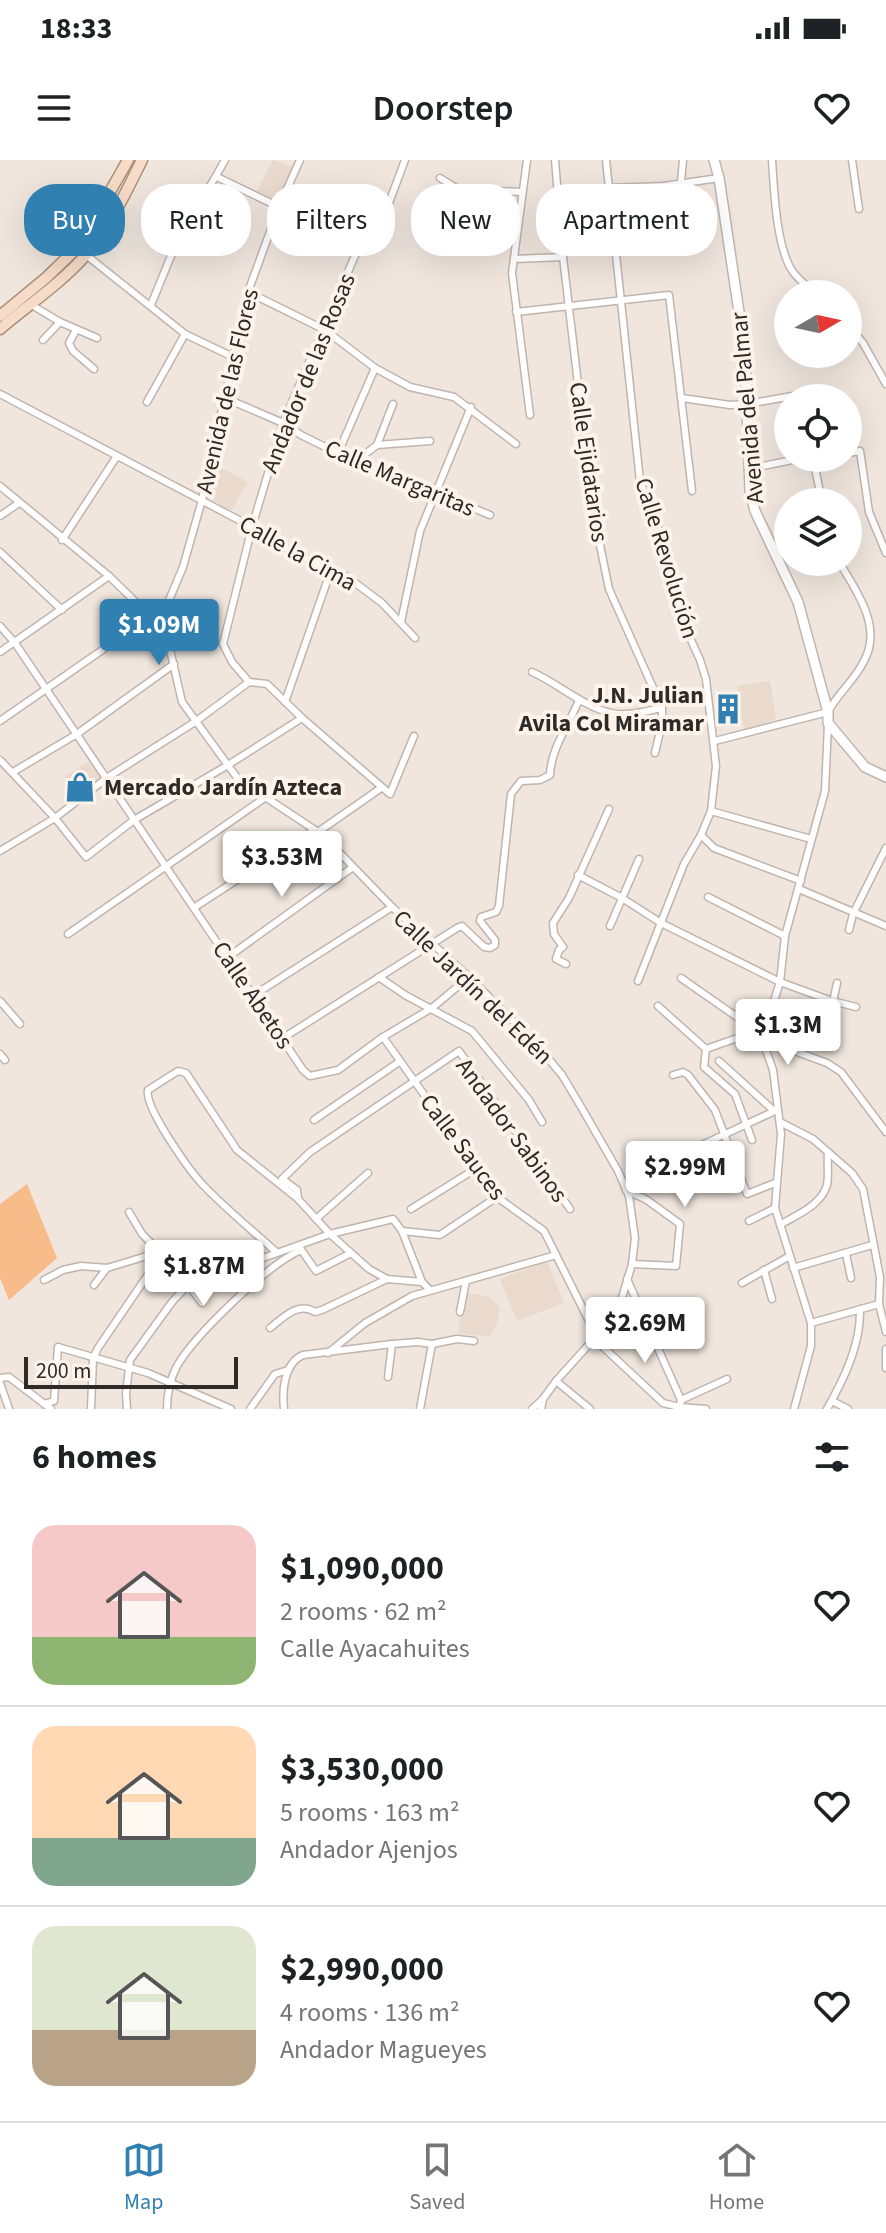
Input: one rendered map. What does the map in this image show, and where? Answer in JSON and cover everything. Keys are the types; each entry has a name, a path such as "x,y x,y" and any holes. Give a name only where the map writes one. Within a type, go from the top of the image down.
{"main road":[{"path":"0,316 79,246 128,160"},
{"path":"125,192 142,160"},
{"path":"0,329 85,256"}],"street":[{"path":"151,305 173,251 225,160"},
{"name":"Avenida de las Flores","path":"289,184 300,160"},
{"name":"Andador de las Rosas","path":"249,682 232,662 223,644 252,527 283,423 357,251 386,211 405,160"},
{"path":"527,160 512,273 530,415"},
{"name":"Calle Ejidatarios","path":"555,160 568,306 593,511 609,589 662,708"},
{"name":"Calle Revolución","path":"606,160 609,184"},
{"path":"681,182 683,160"},
{"name":"Avenida del Palmar","path":"714,160 745,352 748,469 755,511 798,602 828,718 825,791 785,936 780,982 762,1039"},
{"path":"772,160 777,214 787,261 800,280"},
{"path":"852,160 859,209"},
{"path":"217,177 267,201"},
{"path":"440,178 458,189 522,192"},
{"path":"672,184 719,178"},
{"name":"Avenida de las Flores","path":"0,721 167,605 176,587 202,500 248,292 267,240"},
{"path":"87,256 185,334 233,357"},
{"name":"Calle Revolución","path":"616,256 640,481 667,552 687,631 703,669 716,766 711,811 684,864 638,981"},
{"path":"514,259 563,257"},
{"path":"248,292 325,330 375,368 410,387 454,397 516,444"},
{"path":"516,312 669,295 692,491"},
{"path":"30,304 60,322 97,338"},
{"path":"43,340 60,322"},
{"path":"76,330 69,343 73,351 94,369"},
{"path":"147,402 185,334"},
{"path":"862,342 886,384"},
{"path":"338,453 375,368"},
{"name":"Calle la Cima","path":"0,394 359,586 415,638"},
{"name":"Calle Margaritas","path":"225,398 283,423 382,475 437,489 490,515"},
{"path":"682,398 730,405 774,399"},
{"path":"356,461 377,445 393,404"},
{"path":"401,622 420,531 471,407"},
{"path":"377,445 430,441"},
{"path":"62,540 117,456"},
{"path":"748,469 774,464"},
{"path":"862,465 869,512 886,553"},
{"name":"Calle Jardín del Edén","path":"0,486 109,576 151,617 168,641 182,702 238,779 316,831 392,907 469,977 537,1045 562,1075 626,1190 634,1229 632,1264 621,1301 597,1337 556,1381 543,1399 541,1409"},
{"path":"0,516 19,503"},
{"path":"0,552 62,610"},
{"path":"285,702 331,570"},
{"path":"0,652 109,576"},
{"path":"828,718 838,693 865,660 869,649 870,630 865,608 847,576"},
{"name":"Calle Abetos","path":"0,626 108,777 303,1070 310,1076 338,1070 383,1037"},
{"path":"13,772 77,734 174,664"},
{"path":"532,672 557,684 579,700 612,714 662,708 655,753"},
{"path":"0,851 55,818 108,777 195,722 249,682 267,684 390,794 414,736"},
{"path":"283,1038 462,926 476,940 490,948 495,945 495,940 481,923 481,917 496,912 499,906 511,794 521,781 540,780 550,775 554,750 579,700"},
{"path":"0,760 55,818 86,857 134,820 302,718"},
{"path":"715,741 828,718"},
{"path":"828,718 865,767 886,777"},
{"path":"195,907 381,788"},
{"path":"68,934 266,797"},
{"path":"566,964 556,958 561,948 554,934 553,923 569,898 609,809"},
{"path":"711,811 811,839"},
{"path":"701,835 714,848 800,885 853,914 886,926"},
{"path":"849,930 853,914 886,848"},
{"path":"610,926 639,859"},
{"path":"228,957 353,867"},
{"path":"578,875 661,923 780,982 856,1007"},
{"path":"708,897 785,936"},
{"path":"254,995 392,907"},
{"name":"Andador Sabinos","path":"379,977 405,995 472,1031 529,1100 542,1122"},
{"path":"383,1037 432,1008 469,977"},
{"path":"681,978 757,1031 773,1070 775,1110 780,1122 775,1208 811,1323 811,1346 794,1409"},
{"path":"827,1030 837,983"},
{"path":"0,1001 20,1024"},
{"path":"658,1006 706,1049"},
{"path":"706,1049 757,1031"},
{"name":"Calle Sauces","path":"383,1037 497,1197 544,1231 601,1345 663,1403 706,1409"},
{"path":"762,1039 827,1063 841,1072 886,1132"},
{"path":"706,1049 704,1067 735,1094 752,1140"},
{"name":"Andador Sabinos","path":"298,1199 297,1190 282,1179 310,1152 459,1051 570,1209"},
{"path":"719,1061 775,1110"},
{"path":"314,1120 399,1062"},
{"path":"276,1252 201,1183 164,1129 147,1094 148,1090 182,1070 242,1154 298,1199 330,1234 369,1269 387,1279 422,1282"},
{"path":"673,1075 683,1072 688,1075 715,1110 747,1194 775,1183"},
{"path":"689,1151 775,1110"},
{"path":"780,1122 813,1139 852,1173 863,1189 880,1277 879,1304 886,1332"},
{"path":"780,1225 809,1209 827,1187 828,1152"},
{"path":"411,1209 477,1168"},
{"path":"316,1219 368,1173"},
{"path":"626,1190 647,1200 680,1224 676,1266 632,1264"},
{"path":"402,1231 440,1235 497,1197"},
{"path":"749,1221 775,1208"},
{"path":"129,1212 142,1234 172,1264 202,1303"},
{"path":"127,1409 128,1367 163,1314 187,1286 224,1259 238,1256 263,1258 330,1234 393,1219 402,1231 422,1282 430,1290"},
{"path":"793,1268 872,1245"},
{"path":"300,1247 316,1271 351,1253"},
{"path":"167,1409 170,1384 177,1366 216,1317 300,1247"},
{"path":"44,1280 63,1270 81,1266 107,1268 161,1253"},
{"path":"91,1409 93,1359 161,1253"},
{"path":"846,1254 851,1278"},
{"path":"328,1353 365,1323 412,1296 556,1255"},
{"path":"742,1283 788,1257"},
{"path":"94,1285 107,1268"},
{"path":"764,1270 772,1299"},
{"path":"270,1328 299,1308 308,1307 315,1312 322,1310 387,1279"},
{"path":"627,1279 680,1406 727,1379"},
{"path":"460,1312 466,1281"},
{"path":"811,1323 879,1304"},
{"path":"827,1409 851,1362 860,1309"},
{"path":"284,1409 288,1370 293,1359 303,1355 392,1344 432,1344 457,1339 474,1341"},
{"path":"388,1377 392,1344"},
{"path":"420,1409 432,1344"},
{"path":"44,1404 54,1401 58,1347 128,1367 231,1409"},
{"path":"886,1349 886,1368"},
{"path":"250,1409 275,1374 288,1370"},
{"path":"9,1409 0,1381 9,1377 51,1409"},
{"path":"556,1381 590,1409"},
{"path":"532,1409 543,1399"},
{"path":"210,1400 210,1409"},
{"path":"832,1401 848,1409"}],"shaded area":[{"path":"273,160 293,167 284,184 267,184 267,199 255,194"},
{"path":"217,466 248,482 231,511 207,496"},
{"path":"770,681 776,719 744,731 737,686"},
{"name":"Mercado Jardín Azteca","path":"93,760 105,778 75,796 64,776"},
{"path":"27,1184 57,1258 9,1300 0,1278 0,1204"},
{"path":"547,1261 564,1303 517,1321 500,1279"},
{"path":"464,1292 490,1297 500,1308 497,1325 489,1337 458,1333"}],"place":[{"name":"J.N. Julian Avila Col Miramar","path":"728,709"},
{"name":"Mercado Jardín Azteca","path":"80,787"}]}
